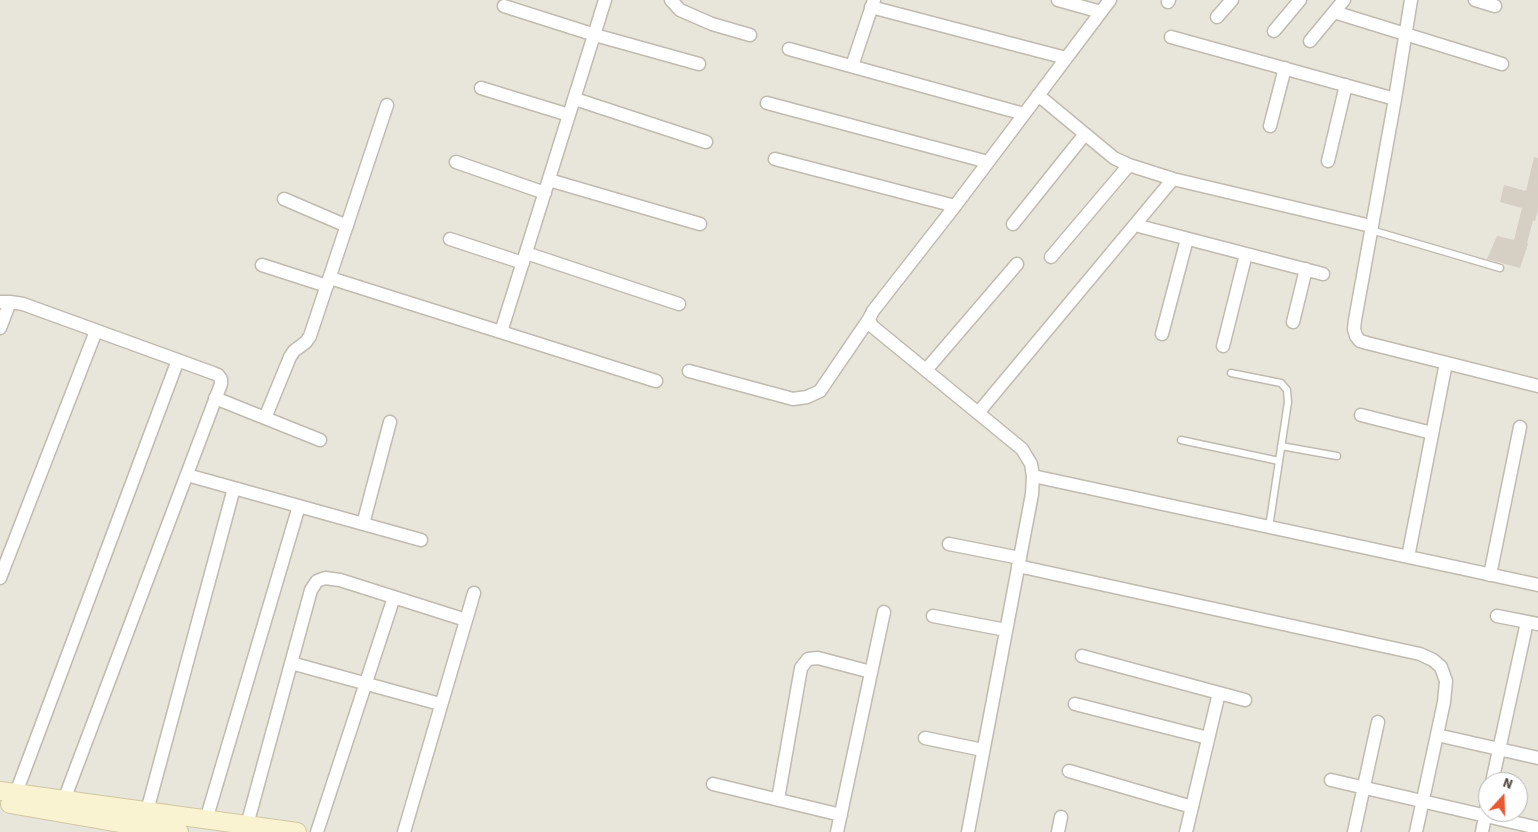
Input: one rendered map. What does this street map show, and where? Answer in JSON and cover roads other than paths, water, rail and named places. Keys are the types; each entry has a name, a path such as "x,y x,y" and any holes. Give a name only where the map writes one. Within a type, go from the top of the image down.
{"main road":[{"path":"8,792 155,829 179,832"},
{"path":"0,802 147,811 297,832"}],"street":[{"path":"501,332 606,0"},
{"path":"671,0 680,10 712,24 750,35"},
{"path":"1058,0 1101,12"},
{"path":"689,371 794,399 806,398 820,391 869,319 872,311 955,206 1110,0"},
{"path":"1217,17 1232,0"},
{"path":"1274,31 1300,0"},
{"path":"1310,41 1344,0"},
{"path":"1411,0 1355,320 1354,329 1356,336 1360,341 1367,343 1538,386"},
{"path":"1475,0 1496,6"},
{"path":"852,66 872,4 1066,58"},
{"path":"504,6 594,35 699,64"},
{"path":"1334,12 1502,64"},
{"path":"1170,37 1395,99"},
{"path":"789,50 1024,114"},
{"path":"1270,126 1285,68"},
{"path":"1328,161 1346,85"},
{"path":"480,88 569,115"},
{"path":"1038,95 1114,158 1129,166 1173,179 1371,228"},
{"path":"574,99 706,142"},
{"path":"767,103 988,162"},
{"path":"265,418 290,356 310,336 387,105"},
{"path":"1013,224 1086,134"},
{"path":"775,159 955,206"},
{"path":"456,162 545,193"},
{"path":"1051,257 1129,166"},
{"path":"978,413 1173,179"},
{"path":"549,180 700,224"},
{"path":"284,199 347,226"},
{"path":"1134,225 1323,274"},
{"path":"450,239 525,258 679,304"},
{"path":"1162,334 1187,239"},
{"path":"1223,346 1246,254"},
{"path":"926,370 1017,264"},
{"path":"262,265 501,332 656,381"},
{"path":"1292,322 1306,269"},
{"path":"0,328 5,302 23,304 218,375 221,379 216,398 62,806"},
{"path":"869,319 872,326 1022,450 1031,464 1033,476 1032,494 968,832"},
{"path":"0,578 96,331"},
{"path":"8,792 178,360"},
{"path":"1408,557 1446,363"},
{"path":"216,398 320,440"},
{"path":"1361,415 1432,433"},
{"path":"363,524 390,422"},
{"path":"1490,575 1520,427"},
{"path":"187,475 421,540"},
{"path":"1033,476 1538,585"},
{"path":"147,811 234,488"},
{"path":"206,820 299,506"},
{"path":"949,544 1019,562 1420,654 1433,660 1441,667 1446,681 1444,702 1416,832"},
{"path":"247,825 311,590 317,580 325,578 340,580 466,620"},
{"path":"404,832 474,593"},
{"path":"317,832 394,597"},
{"path":"837,832 884,612"},
{"path":"933,616 1006,630"},
{"path":"1494,772 1498,748 1533,623 1497,616"},
{"path":"1082,656 1245,700"},
{"path":"778,799 802,668 808,659 818,658 871,672"},
{"path":"291,663 440,704"},
{"path":"1186,832 1219,693"},
{"path":"1075,704 1208,738"},
{"path":"1354,832 1378,722"},
{"path":"1437,735 1538,758"},
{"path":"925,738 983,750"},
{"path":"1068,771 1192,807"},
{"path":"1331,780 1478,814"},
{"path":"713,784 841,814"},
{"path":"1058,832 1061,817"},
{"path":"1512,822 1538,828"}],"lane":[{"path":"1371,228 1500,268"},
{"path":"1231,373 1281,383 1287,390 1288,402 1269,527"},
{"path":"1181,440 1279,461"},
{"path":"1281,446 1337,456"}]}
